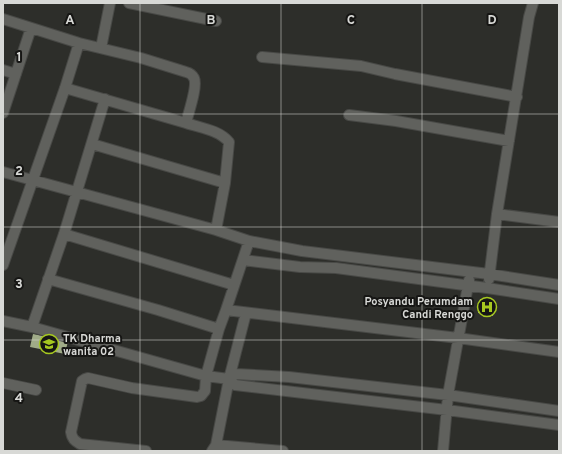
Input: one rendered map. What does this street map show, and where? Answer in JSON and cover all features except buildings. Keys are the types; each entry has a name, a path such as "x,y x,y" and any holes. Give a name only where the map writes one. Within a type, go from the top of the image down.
{"street":[{"path":"101,48 110,3"},
{"path":"129,3 216,21"},
{"path":"487,288 529,17 533,3"},
{"path":"3,19 79,43 166,66 192,75 195,82 186,123"},
{"path":"3,113 31,28"},
{"path":"3,265 65,88 79,43"},
{"path":"262,57 361,66 395,74 517,97"},
{"path":"3,70 16,74"},
{"path":"65,88 186,123 218,133 225,137 229,142 216,230"},
{"path":"32,327 78,192 105,99"},
{"path":"349,115 396,121 509,141"},
{"path":"92,144 224,183"},
{"path":"3,172 216,230 249,241 273,246 338,256 490,274 559,285"},
{"path":"498,214 559,222"},
{"path":"64,234 234,285"},
{"path":"146,451 80,444 73,440 71,432 82,381 88,378 132,388 197,397 201,396 205,391 206,376 218,329 226,310 249,241"},
{"path":"270,264 273,246"},
{"path":"300,267 302,251"},
{"path":"336,268 338,256"},
{"path":"243,260 300,267 336,268 468,285 559,299"},
{"path":"395,276 397,262"},
{"path":"419,279 421,266"},
{"path":"443,451 448,395 470,272"},
{"path":"48,279 158,310 218,329"},
{"path":"226,310 458,338 559,352"},
{"path":"246,313 229,379 214,448 283,451"},
{"path":"3,321 32,327 206,376 229,379 235,385 559,425"},
{"path":"229,379 236,374 289,377 448,395 559,411"},
{"path":"3,383 36,390"},
{"path":"540,423 542,409"}],"place":[{"name":"Posyandu Perumdam Candi Renggo","path":"487,307"},
{"name":"TK Dharma wanita 02","path":"49,344"}]}
